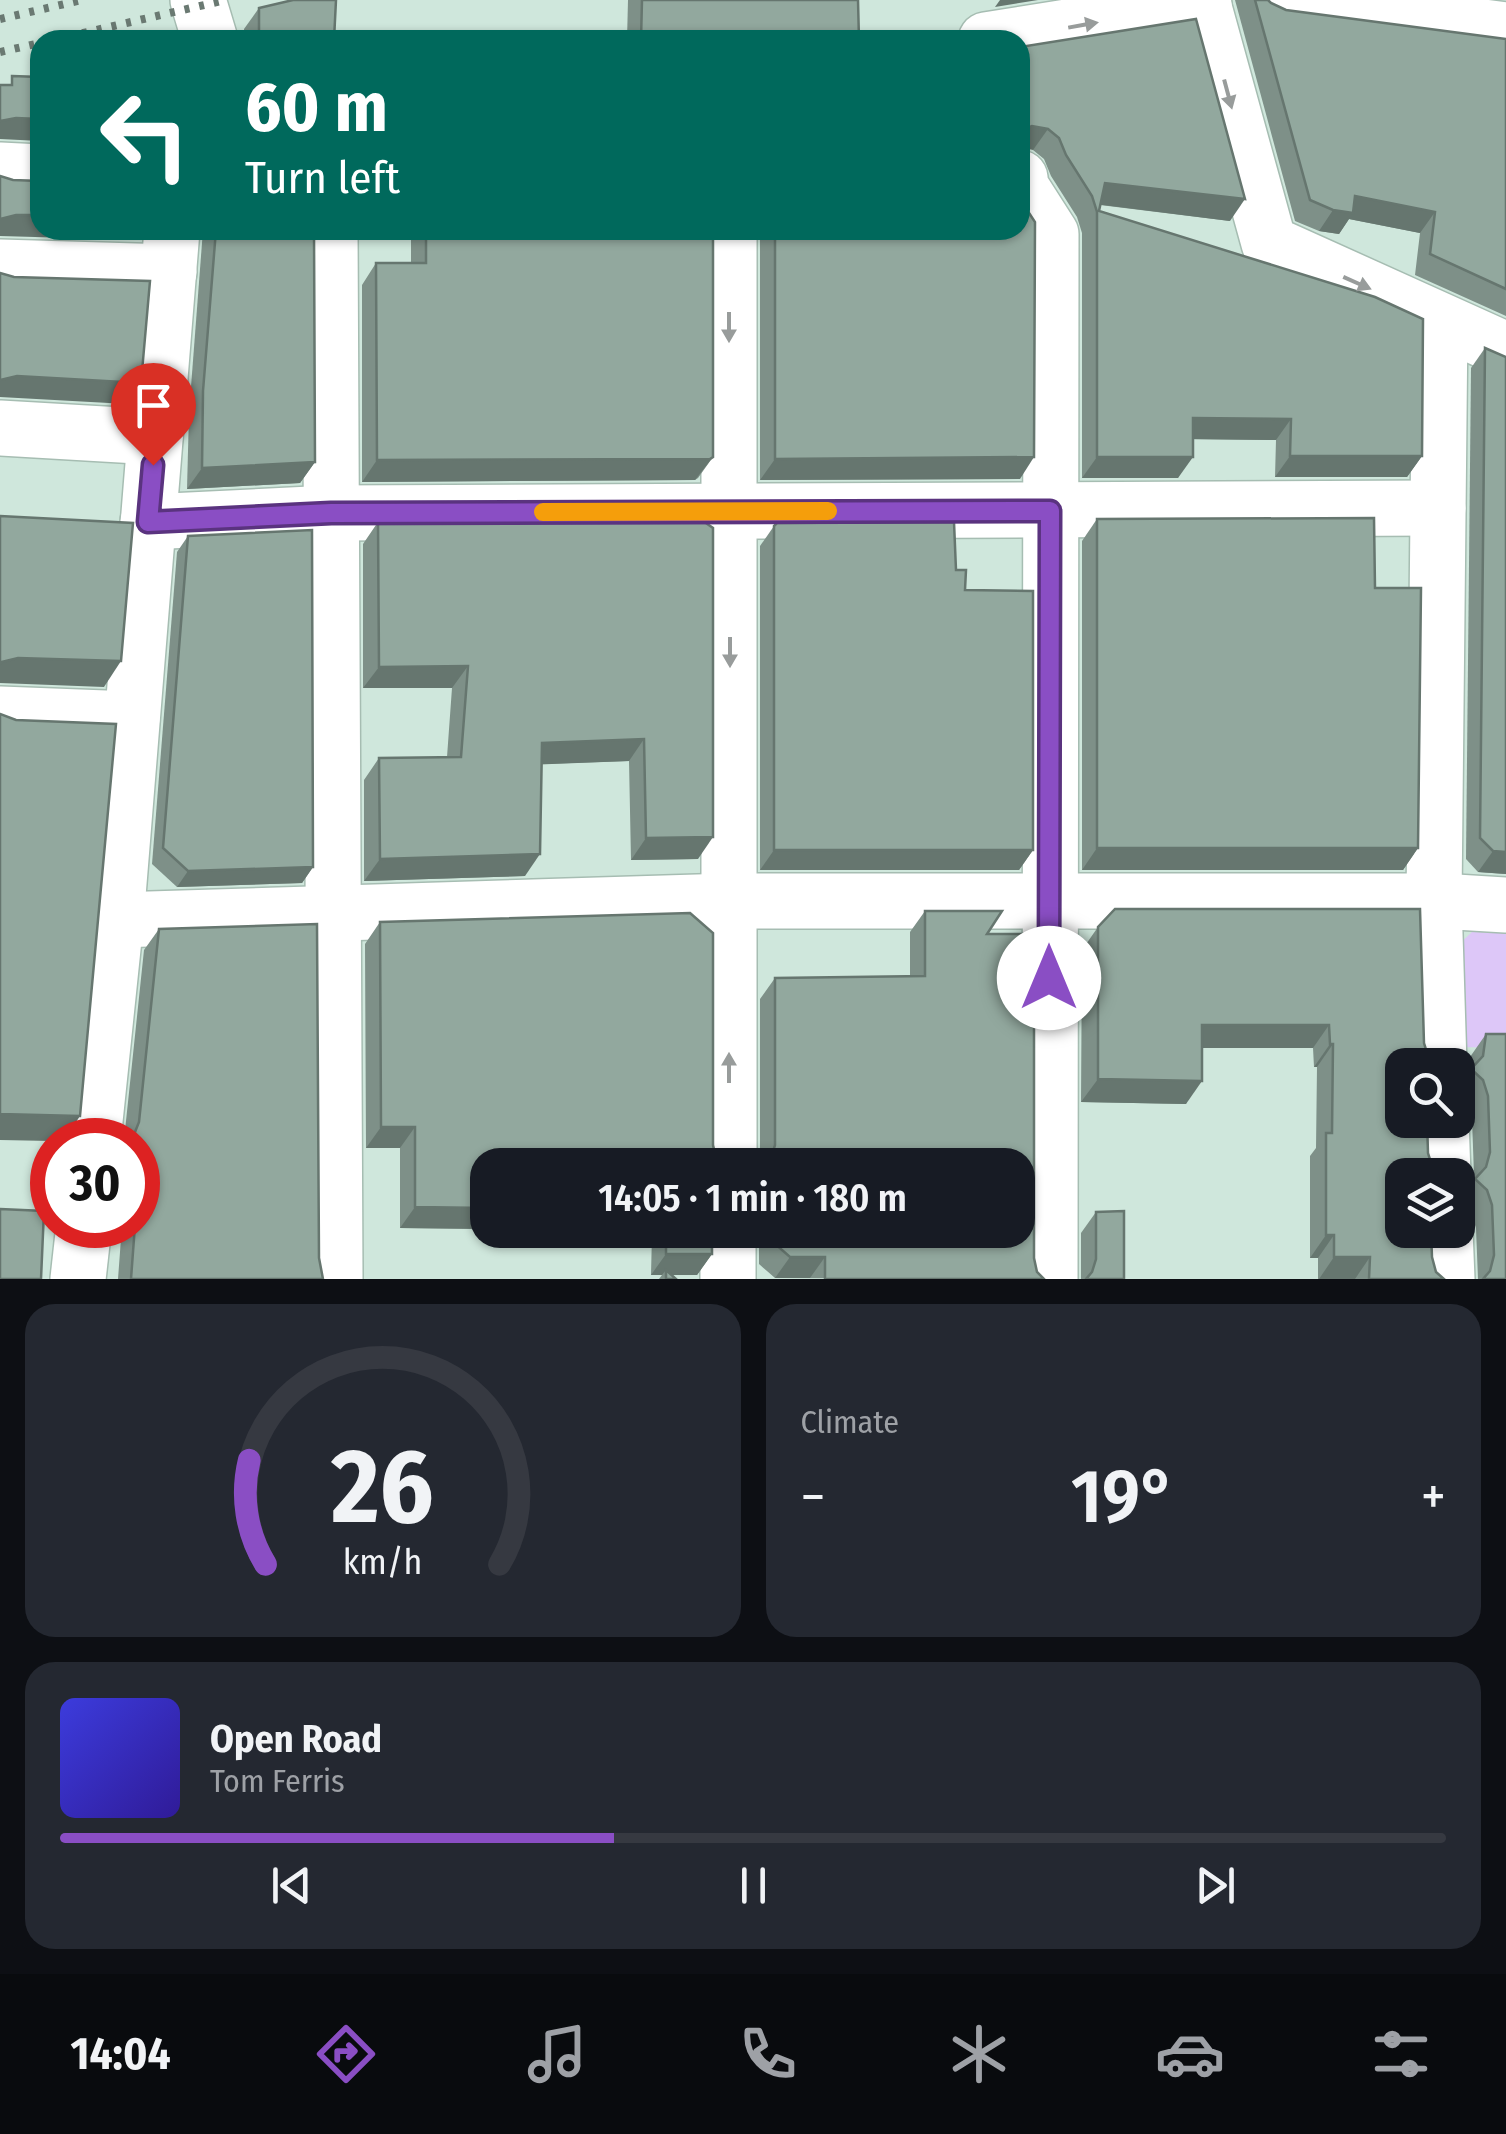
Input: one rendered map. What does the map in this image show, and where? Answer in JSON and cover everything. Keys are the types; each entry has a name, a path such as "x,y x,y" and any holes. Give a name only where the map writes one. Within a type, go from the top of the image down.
{"street":[{"path":"198,0 207,30"},
{"path":"1276,0 1506,30"},
{"path":"1030,34 1203,2 1268,243 1506,350"},
{"path":"0,170 30,172"},
{"path":"1030,201 1051,234 1050,1279"},
{"path":"330,240 335,1279"},
{"path":"729,240 729,1148"},
{"path":"0,267 170,251 116,920 95,1118"},
{"path":"1439,1048 1434,902 1440,321"},
{"path":"0,428 155,437"},
{"path":"148,522 331,513 1438,508"},
{"path":"0,714 132,719"},
{"path":"116,920 730,900 1506,904"},
{"path":"78,1279 81,1248"},
{"path":"728,1248 728,1279"},
{"path":"1446,1248 1447,1279"}],"shaded area":[{"path":"1472,932 1506,933 1506,1048 1460,1047 1456,947"}],"building":[{"path":"293,0 336,0 334,30 259,30 259,8"},
{"path":"642,0 858,0 859,30 641,30"},
{"path":"1255,0 1268,0 1286,10 1506,39 1506,289 1430,254 1435,212 1355,196 1353,213 1310,200"},
{"path":"1196,19 1245,199 1105,183 1099,211 1375,297 1423,319 1422,456 1290,456 1291,419 1193,418 1193,457 1097,457 1097,212 1059,138 1048,129 1030,127 1030,45"},
{"path":"12,76 30,77 30,119 0,121 0,85 12,85"},
{"path":"0,176 30,181 30,215 0,219"},
{"path":"1030,214 1035,222 1034,457 775,459 775,240 1030,240"},
{"path":"215,240 314,240 315,462 202,468 203,391"},
{"path":"426,240 713,240 713,457 377,460 376,263 426,263"},
{"path":"0,273 14,277 150,281 141,383 17,376 0,380"},
{"path":"1485,348 1506,357 1506,852 1493,851 1480,838"},
{"path":"0,516 133,523 121,661 18,658 0,664"},
{"path":"1374,518 1375,588 1421,588 1418,848 1097,848 1097,519"},
{"path":"703,521 713,528 713,837 646,838 644,739 542,743 540,854 380,859 379,758 461,757 468,666 379,667 378,522"},
{"path":"954,522 956,570 966,570 965,590 1033,591 1033,850 774,850 774,526"},
{"path":"312,530 313,867 188,871 163,848 188,536"},
{"path":"0,714 16,720 116,724 80,1116 0,1114"},
{"path":"1115,909 1420,909 1426,1048 1385,1048 1385,1138 1428,1138 1430,1158 1385,1158 1385,1248 1432,1248 1436,1272 1444,1279 1369,1279 1370,1257 1334,1257 1334,1235 1326,1235 1326,1133 1332,1133 1333,1044 1329,1025 1202,1025 1202,1081 1098,1079 1098,927"},
{"path":"925,911 1002,911 987,934 1034,934 1034,1148 774,1148 775,978 925,976"},
{"path":"690,913 713,933 714,1148 470,1148 470,1208 415,1207 415,1127 381,1127 380,922"},
{"path":"317,924 319,1258 323,1279 131,1279 133,1248 160,1248 160,1118 139,1118 159,929"},
{"path":"1486,1034 1506,1034 1506,1279 1483,1279 1490,1271 1494,1255 1492,1205 1487,1190 1475,1179 1486,1167 1490,1152 1488,1096 1483,1080 1475,1073 1475,1065 1483,1056"},
{"path":"0,1209 30,1210 30,1248 42,1248 41,1279 0,1279"},
{"path":"1124,1211 1124,1279 1086,1279 1096,1259 1096,1212"},
{"path":"666,1248 712,1248 712,1254 666,1254"},
{"path":"780,1248 1034,1248 1037,1272 1044,1279 825,1279 825,1257 790,1257"}],"railway":[{"path":"0,19 82,0"},
{"path":"96,30 226,0"},
{"path":"0,52 30,45"}],"slow traffic":[{"path":"543,512 828,511"}],"route":[{"path":"153,465 148,522 331,513 1050,511 1049,978"}]}
